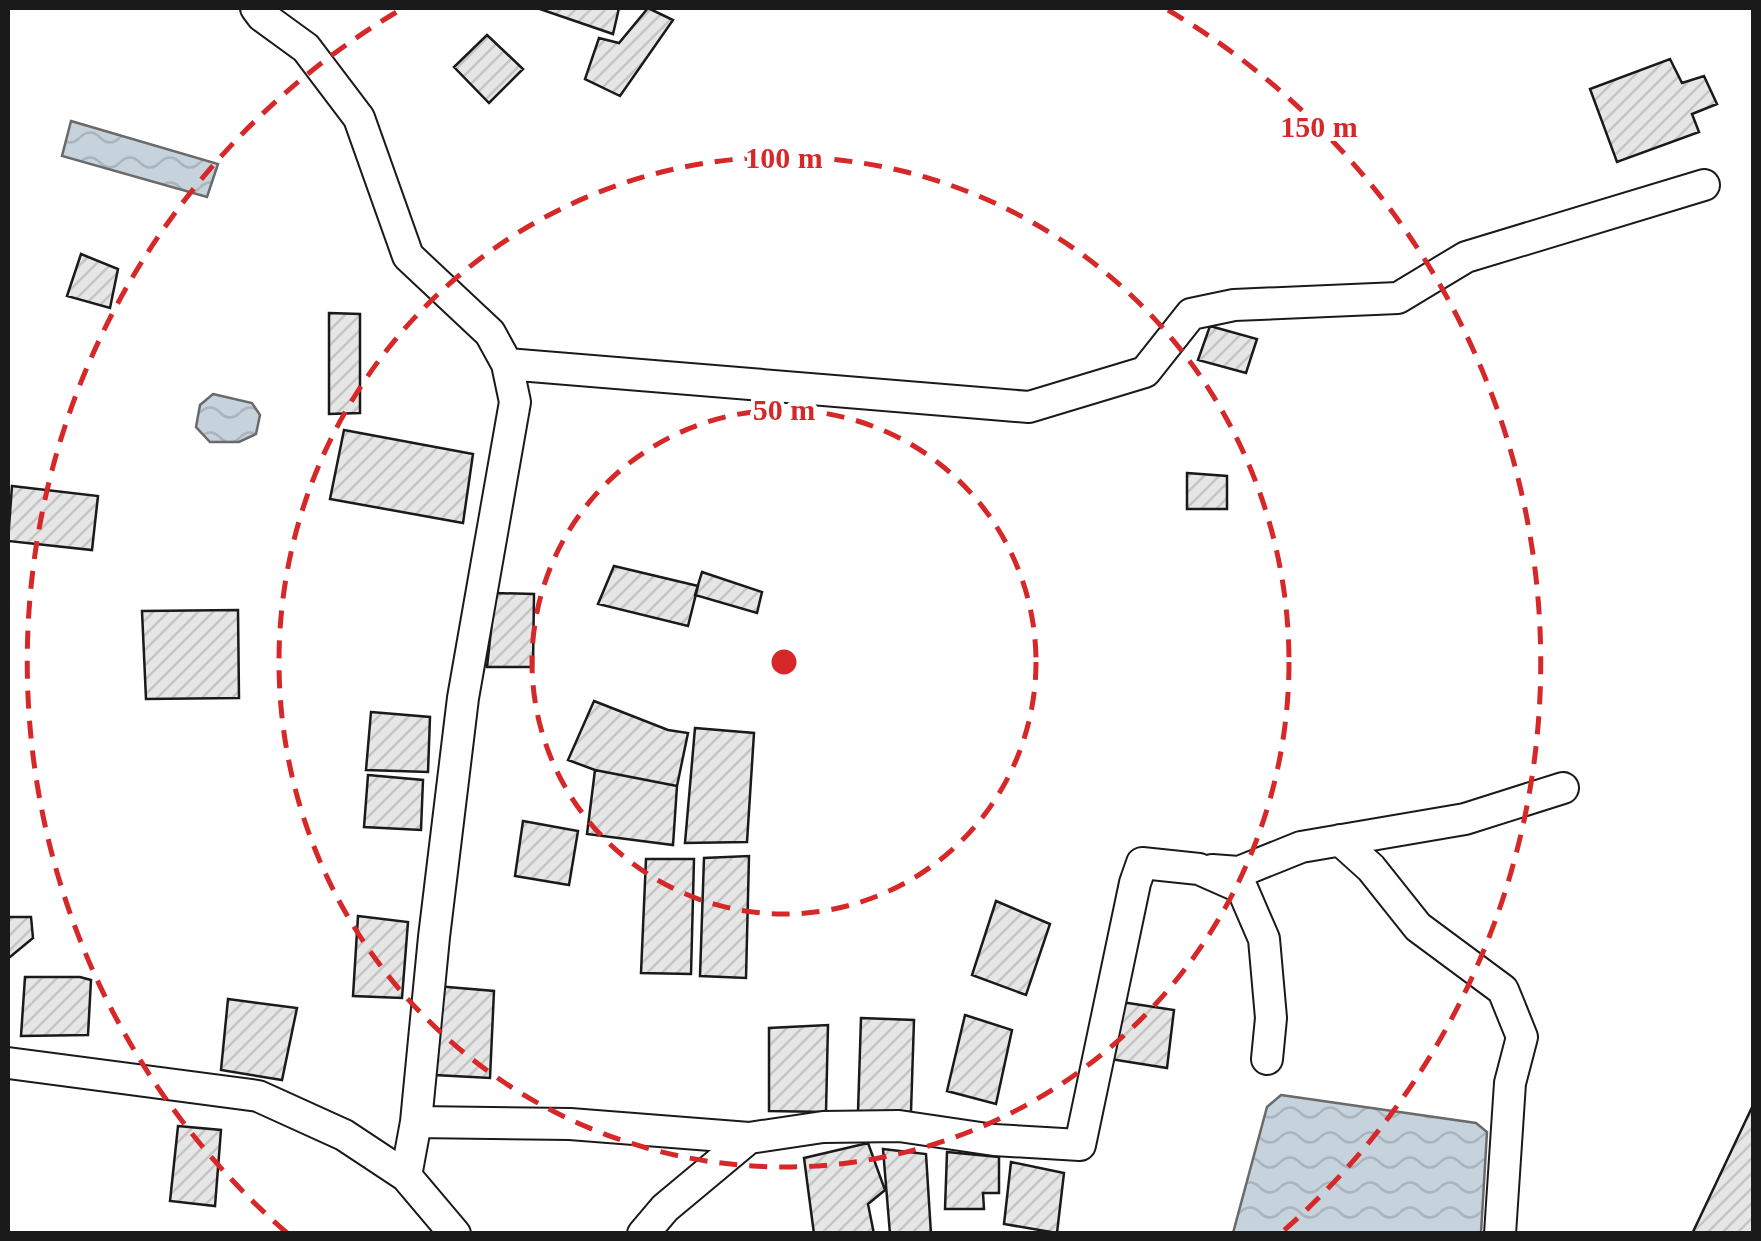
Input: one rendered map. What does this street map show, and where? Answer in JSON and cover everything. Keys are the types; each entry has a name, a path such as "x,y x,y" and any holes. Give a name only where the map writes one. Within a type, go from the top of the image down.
{"street":[{"path":"256,8 306,48 360,118 408,256 490,333 507,364 515,402 463,698 416,1122 406,1176"},
{"path":"507,364 1029,407 1145,372 1191,314 1234,305 1398,298 1466,257 1704,185"},
{"path":"416,1122 570,1124 749,1138 823,1127 899,1126 994,1140 1080,1145 1142,863 1239,872 1301,847 1466,819 1563,788"},
{"path":"1340,840 1371,868 1418,926 1503,990 1522,1036 1510,1083 1500,1234"},
{"path":"1199,869 1242,888 1264,939 1271,1018 1267,1059"},
{"path":"8,1063 258,1096 344,1135 406,1176 455,1234"},
{"path":"642,1234 666,1208 749,1138"}],"water":[{"path":"71,121 218,164 207,197 62,156"},
{"path":"213,394 252,403 260,415 256,434 239,442 210,442 196,427 200,405"},
{"path":"1281,1095 1476,1123 1487,1132 1481,1233 1233,1233 1267,1107"}],"building":[{"path":"537,8 619,8 613,34"},
{"path":"648,8 673,20 620,96 585,79 599,38 619,43"},
{"path":"487,35 523,69 489,103 454,67"},
{"path":"1670,59 1682,83 1704,76 1717,104 1692,114 1699,132 1617,162 1590,89"},
{"path":"81,254 118,269 110,308 67,296"},
{"path":"329,313 360,314 360,413 329,414"},
{"path":"1210,326 1257,339 1246,373 1198,360"},
{"path":"344,430 473,454 463,523 330,499"},
{"path":"1187,473 1227,476 1227,509 1187,509"},
{"path":"12,486 98,496 92,550 8,541"},
{"path":"614,566 698,586 688,626 598,604"},
{"path":"702,572 762,592 757,613 695,595"},
{"path":"495,593 534,594 533,667 487,667"},
{"path":"238,610 239,698 146,699 142,611"},
{"path":"594,701 668,730 688,733 677,786 595,770 568,760"},
{"path":"371,712 430,717 428,772 366,770"},
{"path":"695,728 754,733 747,842 685,843"},
{"path":"595,770 677,786 673,845 587,834"},
{"path":"368,775 423,780 421,830 364,827"},
{"path":"523,821 578,831 569,885 515,876"},
{"path":"749,856 746,978 700,976 704,858"},
{"path":"646,859 694,859 691,974 641,973"},
{"path":"996,901 1050,924 1026,995 972,975"},
{"path":"358,916 408,922 402,998 353,996"},
{"path":"8,917 31,917 33,938 10,957 8,957"},
{"path":"25,977 91,980 88,1035 21,1036"},
{"path":"436,986 494,991 490,1078 435,1075"},
{"path":"228,999 297,1008 282,1080 221,1070"},
{"path":"1115,1001 1174,1010 1167,1068 1104,1058"},
{"path":"965,1015 1012,1030 996,1104 947,1091"},
{"path":"861,1018 914,1020 911,1112 858,1112"},
{"path":"828,1025 826,1112 769,1111 769,1028"},
{"path":"1754,1103 1754,1234 1692,1234"},
{"path":"178,1126 221,1130 215,1206 170,1201"},
{"path":"868,1143 885,1190 868,1204 874,1234 814,1234 804,1158"},
{"path":"883,1149 926,1154 931,1234 890,1234"},
{"path":"947,1152 999,1157 999,1193 983,1193 984,1209 945,1209"},
{"path":"1011,1162 1064,1173 1057,1233 1004,1224"}]}
